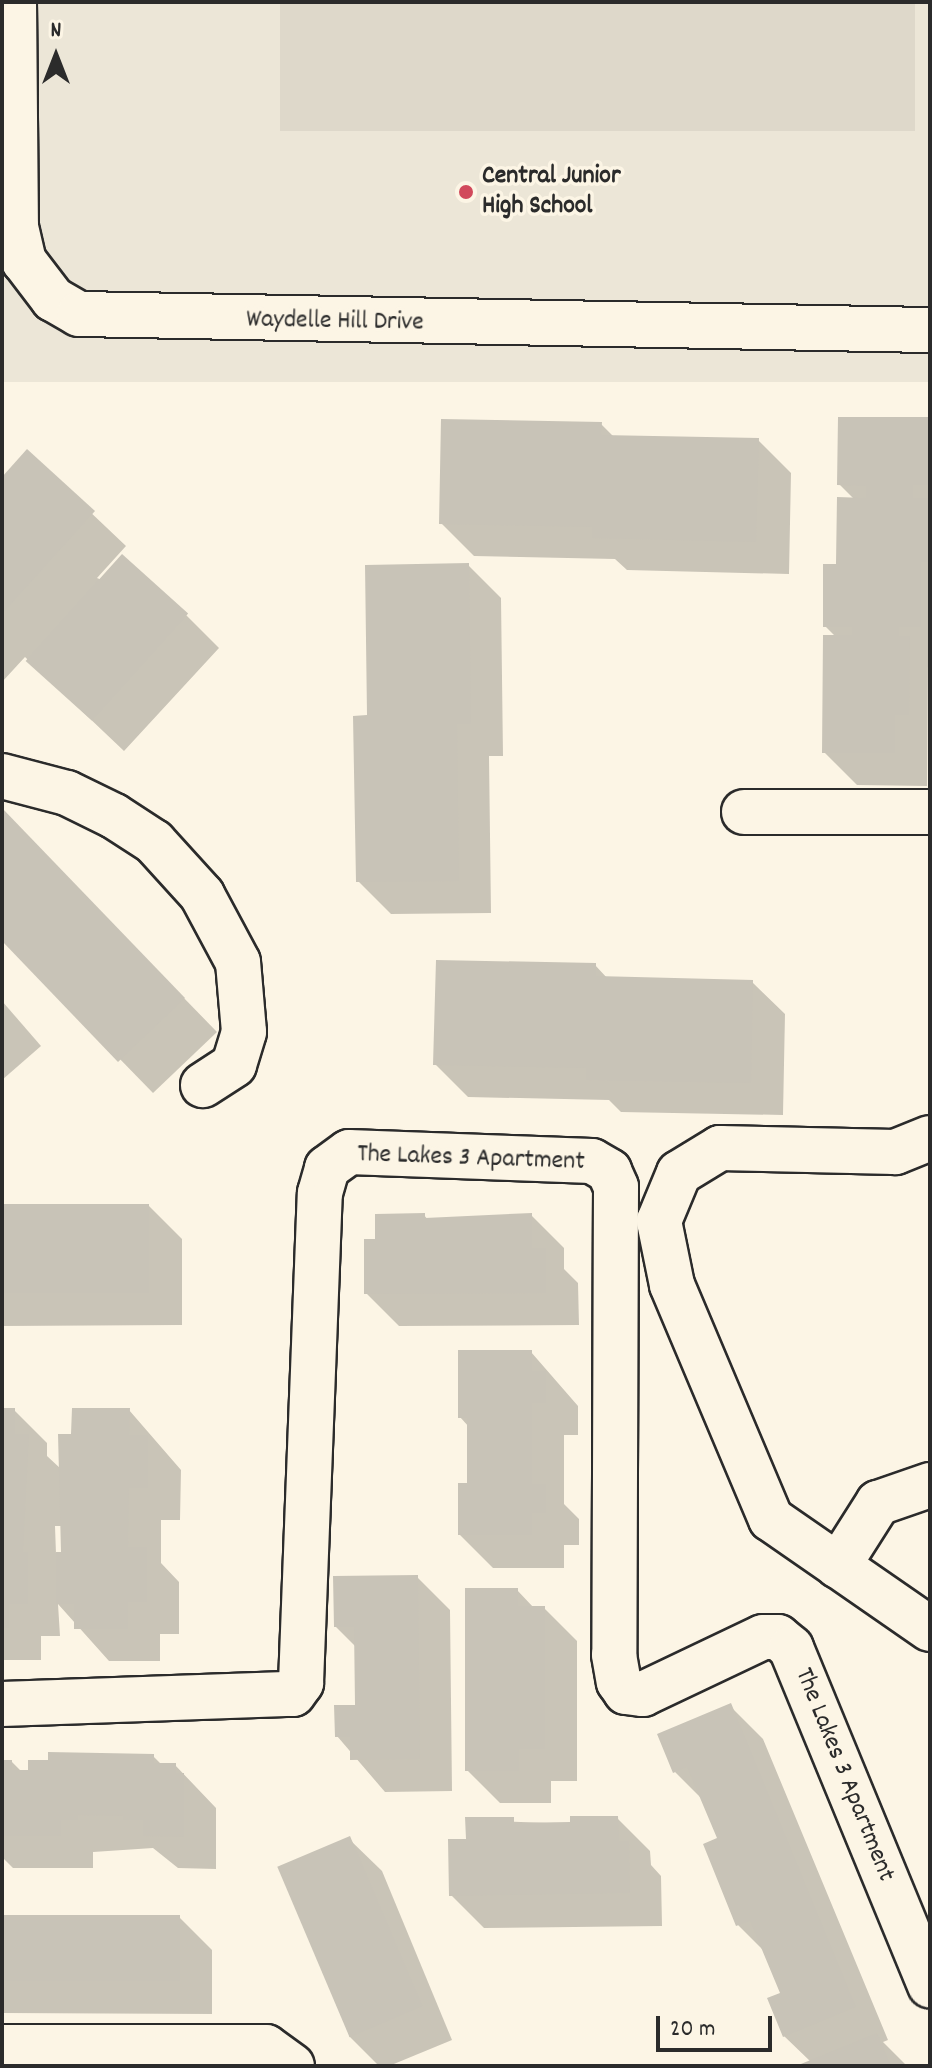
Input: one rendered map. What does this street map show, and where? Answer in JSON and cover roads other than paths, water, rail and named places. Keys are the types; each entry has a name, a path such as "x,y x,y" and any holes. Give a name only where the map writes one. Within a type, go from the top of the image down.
{"street":[{"name":"Waydelle Hill Drive","path":"14,2 16,227 24,261 53,299 79,314 930,330"},
{"path":"2,776 67,793 114,816 154,842 202,895 238,962 244,1032 234,1065 203,1085"},
{"path":"744,812 930,812"},
{"path":"930,1138 895,1152 720,1148 679,1173 659,1221 672,1285 771,1519 930,1629"},
{"name":"The Lakes 3 Apartment","path":"2,1704 293,1694 301,1683 320,1193 327,1168 349,1152 592,1161 609,1171 616,1187 614,1655 619,1682 626,1692 643,1694 763,1637 778,1637 791,1648 930,1985"},
{"path":"838,1566 878,1503 884,1479 930,1456"},
{"path":"878,1503 930,1485"},
{"path":"2,2047 266,2047 292,2066"}],"place":[{"name":"Central Junior High School","path":"466,192"}]}
